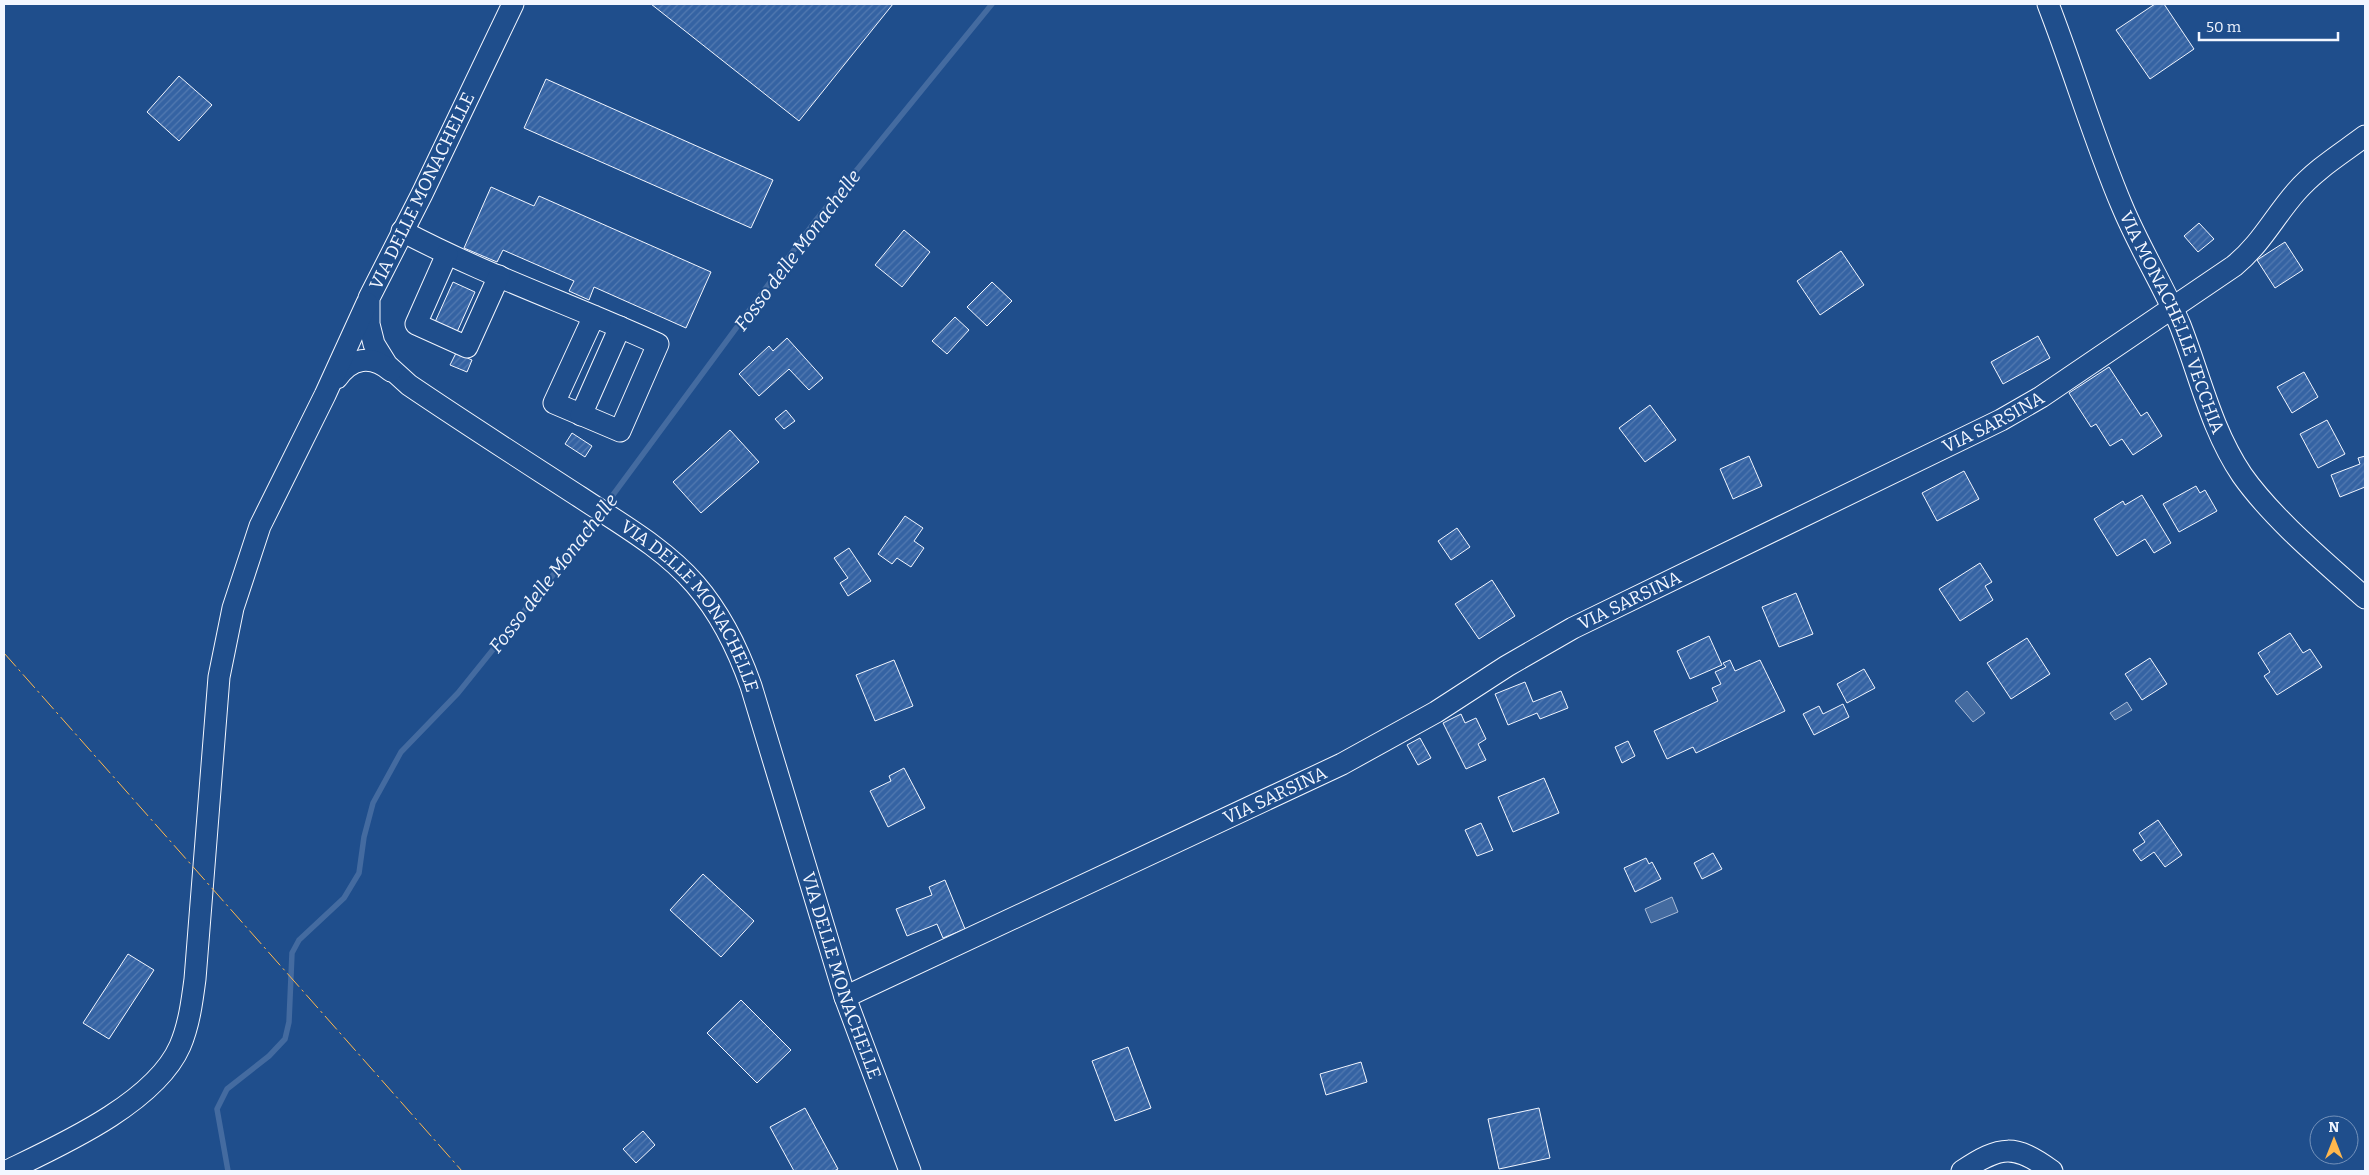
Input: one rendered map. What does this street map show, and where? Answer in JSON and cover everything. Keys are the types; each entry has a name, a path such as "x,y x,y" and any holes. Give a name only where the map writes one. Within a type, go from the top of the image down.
{"street":[{"name":"VIA DELLE MONACHELLE","path":"513,4 369,298 369,320 374,344 387,366 404,381 610,517 658,551 684,572 714,608 732,638 755,698 845,997 910,1171"},
{"name":"VIA MONACHELLE VECCHIA","path":"2048,4 2121,205 2172,308 2213,420 2226,448 2243,476 2296,534 2365,598"},
{"name":"VIA SARSINA","path":"845,997 1363,753 1436,712 1507,666 1573,628 1822,509 2014,413 2048,393 2241,260 2262,239 2287,203 2310,177 2365,136"},
{"path":"402,231 447,254 499,276 594,316 620,327 658,344 620,431 554,402 594,316"},
{"path":"447,254 416,324 467,347 499,276"},
{"path":"7,1171 71,1139 120,1109 164,1072 180,1046 188,1020 195,980 218,687 228,628 245,568 260,526 325,395 369,298"},
{"path":"581,415 620,327"},
{"path":"325,395 346,367 362,360 380,363 404,381"},
{"path":"1962,1171 1988,1156 2007,1151 2024,1153 2052,1171"}],"water":[{"path":"1967,691 1985,713 1973,722 1955,701"},
{"path":"2127,702 2132,710 2115,720 2110,713"},
{"path":"1672,897 1678,912 1651,923 1645,909"}],"building":[{"path":"651,4 893,4 799,121"},
{"path":"2155,4 2164,4 2194,49 2150,79 2116,30"},
{"path":"179,76 212,105 179,141 147,112"},
{"path":"546,79 773,180 751,228 524,128"},
{"path":"491,187 534,206 539,196 711,272 686,328 594,287 589,300 569,291 574,281 503,250 497,262 464,248"},
{"path":"2199,223 2214,239 2198,252 2184,236"},
{"path":"904,230 930,252 902,287 875,265"},
{"path":"2285,242 2303,270 2275,288 2257,260"},
{"path":"1841,251 1864,285 1820,315 1797,281"},
{"path":"453,282 475,292 457,332 435,322"},
{"path":"992,282 1012,301 987,326 967,307"},
{"path":"955,317 969,330 947,354 932,341"},
{"path":"2038,336 2050,358 2003,384 1991,362"},
{"path":"787,338 823,378 809,390 789,369 759,396 739,374 769,346 773,351"},
{"path":"456,353 472,360 467,372 450,365"},
{"path":"2109,367 2141,416 2147,412 2162,436 2133,455 2122,439 2110,446 2096,424 2091,427 2069,393"},
{"path":"2304,372 2318,397 2292,413 2277,387"},
{"path":"1650,405 1676,440 1645,462 1619,428"},
{"path":"786,410 795,421 784,429 775,419"},
{"path":"2327,420 2345,454 2318,468 2300,434"},
{"path":"730,430 759,462 701,513 673,482"},
{"path":"572,433 592,446 585,457 565,444"},
{"path":"1749,456 1762,486 1733,499 1720,469"},
{"path":"2365,456 2365,487 2340,497 2331,475 2360,464 2358,458"},
{"path":"1964,471 1979,499 1937,521 1922,493"},
{"path":"2196,486 2200,493 2205,490 2217,511 2179,532 2163,504"},
{"path":"2142,495 2171,543 2154,553 2145,539 2117,556 2094,519 2123,501 2125,505"},
{"path":"905,516 923,528 914,541 924,548 911,567 897,558 892,564 878,554"},
{"path":"1457,528 1470,547 1451,560 1438,541"},
{"path":"849,548 871,581 848,596 840,583 848,578 834,558"},
{"path":"1980,563 1992,582 1985,586 1993,600 1960,621 1939,589"},
{"path":"1492,580 1515,616 1479,639 1455,604"},
{"path":"1796,593 1813,634 1779,647 1762,607"},
{"path":"2290,633 2303,653 2310,649 2322,667 2277,695 2264,676 2270,672 2258,653"},
{"path":"1709,636 1722,665 1690,679 1677,651"},
{"path":"2027,638 2050,674 2011,699 1987,663"},
{"path":"2150,658 2167,684 2142,700 2125,674"},
{"path":"894,660 913,706 875,721 856,675"},
{"path":"1730,660 1735,671 1760,660 1785,711 1696,753 1693,747 1667,759 1654,731 1718,701 1712,688 1721,684 1715,672 1726,667 1723,663"},
{"path":"1864,669 1875,688 1847,703 1837,684"},
{"path":"1525,682 1533,702 1561,691 1568,708 1540,719 1537,713 1508,725 1495,694"},
{"path":"1843,704 1849,717 1814,735 1803,714 1819,706 1823,714"},
{"path":"1461,714 1465,723 1476,718 1486,739 1478,744 1486,760 1466,769 1443,723"},
{"path":"1420,738 1431,758 1418,765 1407,745"},
{"path":"1628,741 1635,756 1622,763 1615,747"},
{"path":"904,768 925,808 888,827 870,791 891,781 889,776"},
{"path":"1544,778 1559,813 1513,832 1498,797"},
{"path":"2158,820 2182,855 2165,867 2154,852 2141,861 2133,850 2145,842 2139,833"},
{"path":"1481,823 1493,850 1477,856 1465,830"},
{"path":"1713,853 1722,869 1702,879 1694,863"},
{"path":"1646,858 1649,864 1652,862 1661,879 1635,892 1624,868"},
{"path":"703,874 754,921 721,957 670,910"},
{"path":"945,880 965,929 943,938 937,924 907,936 896,909 932,895 929,887"},
{"path":"128,954 154,970 109,1039 83,1023"},
{"path":"741,1000 791,1050 757,1083 707,1033"},
{"path":"1128,1047 1151,1108 1115,1121 1092,1061"},
{"path":"1361,1062 1367,1082 1326,1095 1320,1074"},
{"path":"805,1108 838,1169 834,1171 794,1171 770,1127"},
{"path":"1539,1108 1550,1158 1499,1169 1488,1119"},
{"path":"643,1131 655,1145 636,1163 623,1149"}],"waterway":[{"name":"Fosso delle Monachelle","path":"604,507 816,220 992,4"},
{"name":"Fosso delle Monachelle","path":"228,1171 217,1109 227,1089 269,1056 285,1039 289,1022 292,953 299,940 344,898 359,873 364,837 373,803 401,752 458,693 561,565 599,514"}],"power":[{"path":"4,653 462,1171"}]}
